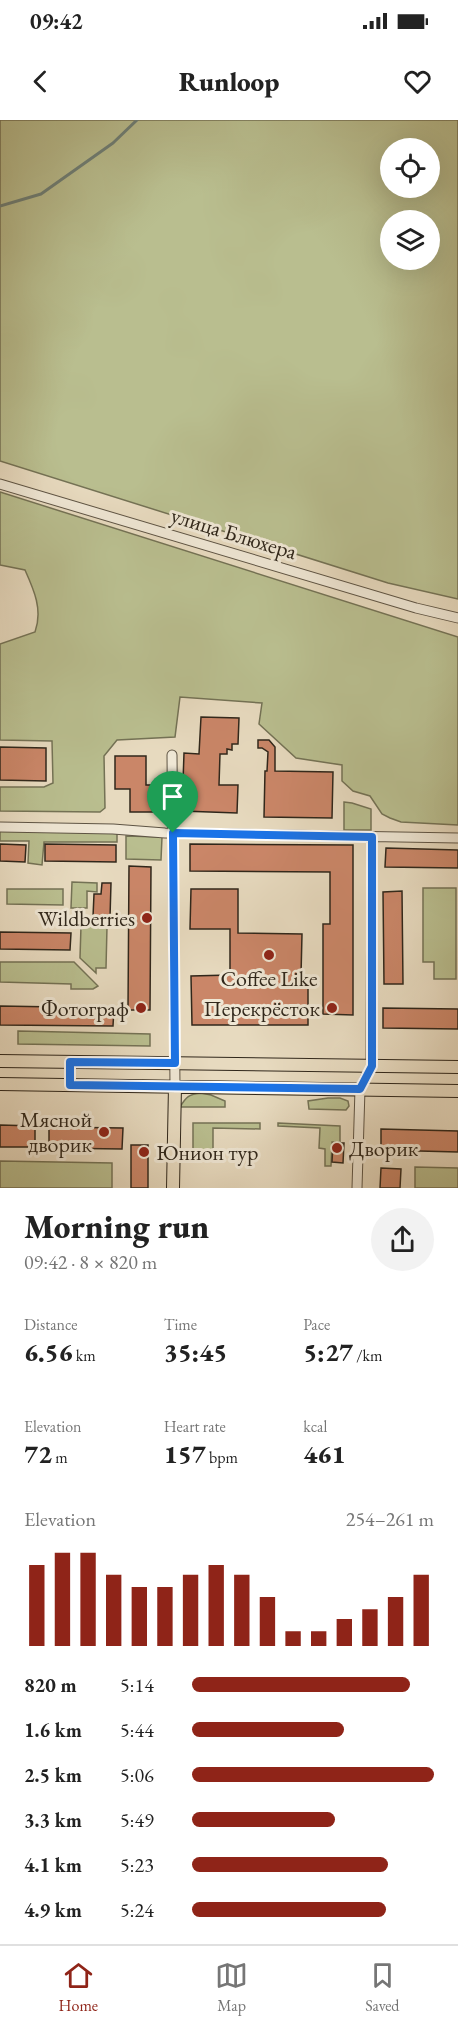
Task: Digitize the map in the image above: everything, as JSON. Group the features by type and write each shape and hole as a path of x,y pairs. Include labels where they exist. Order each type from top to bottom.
{"main road":[{"path":"0,1061 458,1067"},
{"path":"70,1062 70,1085"},
{"path":"0,1084 458,1091"},
{"path":"173,1188 175,1086"}],"street":[{"name":"улица Блюхера","path":"0,484 416,608 458,618"},
{"path":"172,755 175,1086"},
{"path":"0,827 113,829 173,833 458,838"},
{"path":"357,1188 360,1089 372,1066 372,837"}],"green space":[{"path":"0,120 458,120 458,599 388,583 0,461"},
{"path":"0,492 458,637 458,825 401,822 382,814 370,796 353,791 342,781 342,765 296,758 259,724 262,703 180,697 175,737 117,740 104,756 105,808 100,812 0,811 0,787 44,787 53,783 52,741 0,740 0,644 35,632 38,608 25,570 0,565"},
{"path":"344,802 371,809 371,830 344,830"},
{"path":"0,830 117,833 117,842 44,842 42,865 28,863 29,841 0,841"},
{"path":"126,836 162,837 161,860 126,859"},
{"path":"72,882 97,883 97,892 87,891 87,908 71,908"},
{"path":"423,888 456,888 456,979 434,979 434,962 423,962"},
{"path":"7,889 63,889 63,905 7,904"},
{"path":"81,926 107,927 106,968 96,968 96,973 80,958"},
{"path":"0,962 74,962 98,986 93,989 71,989 71,984 0,982"},
{"path":"18,1031 150,1034 150,1046 18,1044"},
{"path":"201,1093 225,1101 225,1107 180,1107 188,1097"},
{"path":"328,1098 348,1101 349,1106 346,1110 309,1109 308,1101"},
{"path":"193,1123 260,1123 260,1129 213,1128 213,1150 206,1150 206,1155 193,1155"},
{"path":"278,1123 340,1126 340,1142 332,1142 331,1166 325,1166 325,1149 319,1148 320,1128 278,1126"},
{"path":"0,1161 112,1163 112,1188 0,1188"},
{"path":"415,1167 458,1168 458,1188 415,1188"}],"building":[{"path":"201,717 239,718 238,744 232,744 232,750 227,749 227,754 220,754 219,785 238,785 237,813 182,811 184,753 199,754"},
{"path":"258,740 269,740 275,747 275,771 333,772 332,818 264,817 265,771 267,771 268,752 258,748"},
{"path":"0,747 46,748 46,781 0,780"},
{"path":"115,756 146,756 146,785 158,785 157,812 130,812 130,789 115,789"},
{"path":"0,844 26,845 25,862 0,861"},
{"path":"45,844 116,845 116,862 45,861"},
{"path":"190,844 353,845 353,1015 323,1014 323,924 330,924 330,872 190,871"},
{"path":"386,848 458,850 458,868 385,867"},
{"path":"129,866 151,867 150,1010 128,1010"},
{"path":"102,883 111,883 110,917 93,917 94,894 101,894"},
{"path":"191,889 238,889 238,933 302,934 301,976 308,975 308,1025 192,1025 191,976 230,975 230,929 190,929"},
{"path":"402,891 403,984 384,984 383,892"},
{"path":"0,932 71,933 70,950 0,949"},
{"path":"0,1006 114,1008 113,1026 0,1025"},
{"path":"383,1008 458,1009 458,1029 383,1028"},
{"path":"0,1125 35,1126 35,1147 0,1147"},
{"path":"49,1127 123,1128 122,1149 49,1148"},
{"path":"381,1129 458,1131 458,1152 381,1150"},
{"path":"333,1143 344,1143 343,1163 332,1162"},
{"path":"131,1145 148,1145 148,1188 131,1188"},
{"path":"381,1168 401,1169 400,1188 380,1188"}],"waterway":[{"path":"0,206 41,194 113,143 137,120"}],"place":[{"name":"Wildberries","path":"147,918"},
{"name":"Coffee Like","path":"269,955"},
{"name":"Фотограф","path":"141,1008"},
{"name":"Перекрёсток","path":"332,1008"},
{"name":"Мясной дворик","path":"104,1132"},
{"name":"Дворик","path":"337,1148"},
{"name":"Юнион тур","path":"144,1152"}],"route":[{"path":"173,833 372,837 372,1066 360,1089 70,1085 70,1062 175,1063 173,833"}]}
